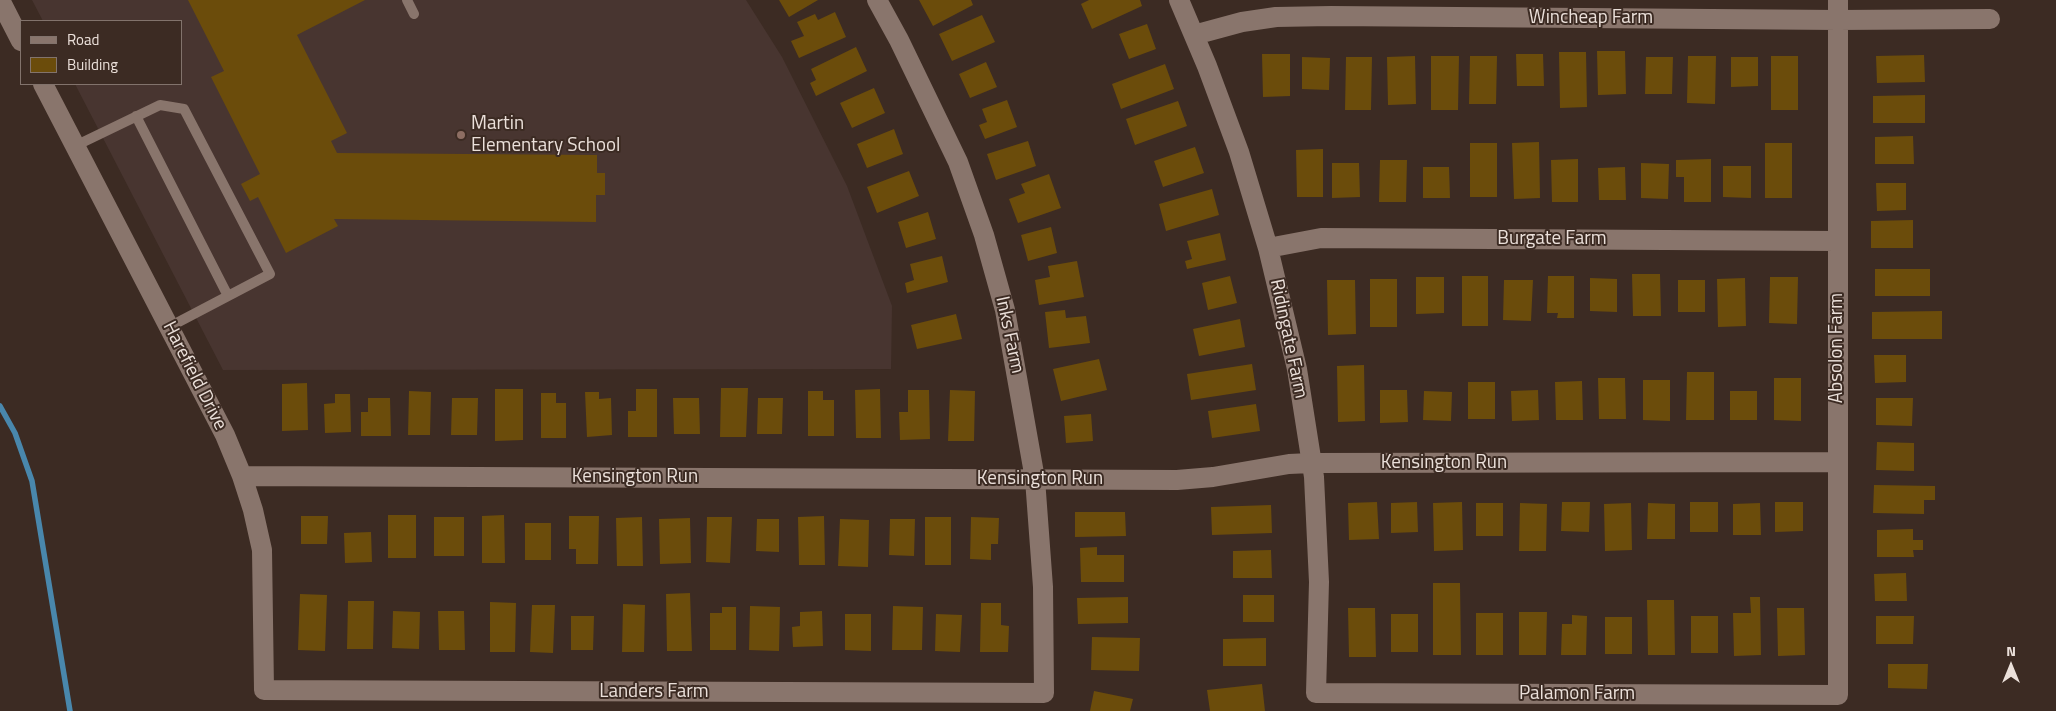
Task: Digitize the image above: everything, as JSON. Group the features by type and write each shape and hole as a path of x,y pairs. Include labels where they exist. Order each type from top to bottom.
{"street":[{"path":"0,0 20,39"},
{"name":"Inks Farm","path":"877,0 899,40 958,162 984,235 1005,310 1035,479 1043,586 1044,694"},
{"name":"Ridingate Farm","path":"1179,0 1239,152 1268,248 1297,370 1312,463 1319,582 1316,693"},
{"name":"Absolon Farm","path":"1838,0 1838,695"},
{"name":"Wincheap Farm","path":"1194,35 1242,22 1276,17 1990,19"},
{"name":"Harefield Drive","path":"44,85 225,435 242,476 253,510 262,550 264,690"},
{"name":"Burgate Farm","path":"1268,248 1321,238 1837,241"},
{"name":"Kensington Run","path":"242,476 1178,480 1214,477 1288,464 1312,463 1837,462"},
{"name":"Landers Farm","path":"264,690 1044,694"},
{"name":"Palamon Farm","path":"1316,693 1838,695"}],"lane":[{"path":"408,0 414,14"},
{"path":"75,146 160,105 184,109 270,274 169,327"},
{"path":"136,116 228,296"}],"shaded area":[{"name":"Martin Elementary School","path":"32,0 746,0 782,57 847,186 892,306 891,369 223,370 76,85 182,85 182,20 42,20"}],"building":[{"path":"188,0 365,0 297,35 347,133 331,141 337,153 597,155 597,173 605,173 605,195 596,195 596,222 334,219 338,226 286,253 258,197 250,201 241,184 260,174 211,77 224,71"},
{"path":"779,0 818,0 789,17"},
{"path":"919,0 971,0 973,5 933,26"},
{"path":"1089,0 1140,0 1142,6 1092,29 1081,4"},
{"path":"835,12 846,37 799,58 791,41 804,36 797,22 815,14 818,20"},
{"path":"982,15 995,42 952,61 939,34"},
{"path":"1147,24 1156,49 1129,59 1119,34"},
{"path":"856,47 867,71 816,96 810,83 816,80 811,69"},
{"path":"1597,51 1625,51 1626,94 1598,95"},
{"path":"1559,52 1586,52 1587,107 1560,108"},
{"path":"1262,54 1290,54 1290,96 1263,97"},
{"path":"1516,54 1543,54 1544,86 1517,86"},
{"path":"1924,55 1925,82 1877,83 1876,56"},
{"path":"1415,56 1416,104 1388,105 1387,57"},
{"path":"1431,56 1459,56 1458,110 1431,110"},
{"path":"1470,56 1497,56 1496,104 1469,104"},
{"path":"1688,56 1716,56 1715,104 1687,103"},
{"path":"1771,56 1798,56 1798,110 1771,110"},
{"path":"1302,57 1330,58 1329,90 1302,89"},
{"path":"1346,57 1372,57 1371,110 1345,110"},
{"path":"1646,57 1673,57 1672,94 1645,94"},
{"path":"1731,57 1758,57 1758,86 1731,87"},
{"path":"986,62 997,87 970,98 959,74"},
{"path":"1165,64 1174,89 1121,109 1112,84"},
{"path":"874,88 885,113 852,128 840,103"},
{"path":"1925,95 1925,123 1873,123 1873,96"},
{"path":"1007,100 1017,127 985,139 979,125 987,122 982,109"},
{"path":"1178,101 1187,126 1135,145 1126,119"},
{"path":"894,129 903,154 867,168 857,144"},
{"path":"1913,136 1914,164 1875,164 1875,137"},
{"path":"1028,141 1036,166 996,180 987,154"},
{"path":"1539,142 1540,198 1514,199 1512,143"},
{"path":"1470,143 1497,143 1497,197 1470,197"},
{"path":"1765,143 1792,143 1792,198 1765,198"},
{"path":"1195,147 1204,173 1163,187 1154,161"},
{"path":"1323,149 1323,197 1297,197 1296,150"},
{"path":"1578,159 1578,202 1552,202 1551,160"},
{"path":"1711,159 1711,202 1684,202 1684,177 1676,177 1676,160"},
{"path":"1380,160 1407,160 1406,202 1379,202"},
{"path":"1332,163 1359,163 1360,197 1332,198"},
{"path":"1641,163 1669,164 1668,199 1641,198"},
{"path":"1723,166 1751,166 1751,198 1723,197"},
{"path":"1423,167 1449,167 1450,198 1423,198"},
{"path":"1625,167 1626,200 1599,200 1598,168"},
{"path":"909,171 919,196 877,213 867,187"},
{"path":"1049,174 1061,208 1018,223 1009,199 1025,193 1021,184"},
{"path":"1876,183 1906,183 1906,210 1877,211"},
{"path":"1212,189 1219,215 1166,231 1159,204"},
{"path":"928,212 936,239 906,248 898,222"},
{"path":"1913,220 1913,248 1871,248 1871,221"},
{"path":"1051,227 1057,253 1028,261 1021,235"},
{"path":"1220,233 1226,260 1187,269 1185,261 1192,259 1187,241"},
{"path":"942,256 948,282 907,293 905,283 914,280 910,264"},
{"path":"1077,261 1084,297 1039,305 1035,280 1050,277 1048,266"},
{"path":"1875,269 1930,269 1930,296 1875,296"},
{"path":"1632,274 1660,274 1661,316 1633,316"},
{"path":"1230,276 1237,303 1208,310 1202,283"},
{"path":"1462,276 1488,276 1488,326 1462,326"},
{"path":"1548,276 1574,276 1574,318 1557,318 1558,313 1547,313"},
{"path":"1416,277 1444,277 1444,313 1416,314"},
{"path":"1770,277 1798,277 1797,324 1769,323"},
{"path":"1590,278 1617,279 1617,312 1590,311"},
{"path":"1745,278 1746,326 1718,327 1717,279"},
{"path":"1370,279 1397,279 1397,327 1370,327"},
{"path":"1327,280 1355,280 1356,334 1328,335"},
{"path":"1504,280 1533,280 1531,321 1503,320"},
{"path":"1678,280 1705,280 1705,312 1678,312"},
{"path":"1065,310 1066,318 1086,316 1090,343 1049,348 1045,312"},
{"path":"1942,311 1942,339 1872,339 1872,312"},
{"path":"956,314 962,339 917,349 911,325"},
{"path":"1240,319 1245,347 1199,356 1193,329"},
{"path":"1874,355 1906,355 1906,382 1875,383"},
{"path":"1099,359 1107,390 1061,401 1053,369"},
{"path":"1252,364 1256,390 1191,400 1187,374"},
{"path":"1364,365 1365,421 1338,422 1337,366"},
{"path":"1687,372 1714,372 1714,420 1686,420"},
{"path":"1598,378 1625,378 1626,419 1599,419"},
{"path":"1774,378 1801,378 1801,421 1774,420"},
{"path":"1643,380 1670,380 1670,421 1643,420"},
{"path":"1582,381 1583,420 1556,420 1555,382"},
{"path":"1468,382 1495,382 1495,419 1468,419"},
{"path":"307,383 308,430 282,431 282,384"},
{"path":"721,388 748,388 746,437 720,437"},
{"path":"495,389 523,389 523,440 495,441"},
{"path":"636,389 657,389 657,437 628,437 628,411 636,411"},
{"path":"880,389 881,438 856,438 855,390"},
{"path":"908,390 929,390 930,439 900,440 899,412 908,412"},
{"path":"950,390 975,391 974,441 948,441"},
{"path":"1380,390 1407,390 1408,422 1380,423"},
{"path":"1538,390 1539,420 1512,421 1511,391"},
{"path":"409,391 431,392 430,435 408,435"},
{"path":"808,391 823,391 823,400 834,400 834,436 808,436"},
{"path":"1424,391 1452,392 1451,421 1423,420"},
{"path":"1730,391 1757,391 1757,420 1730,420"},
{"path":"585,392 599,392 599,399 611,398 612,435 587,437"},
{"path":"541,393 556,393 556,403 566,403 566,438 541,438"},
{"path":"335,394 350,394 351,432 325,433 324,404 335,403"},
{"path":"368,398 390,398 391,436 361,436 361,412 368,412"},
{"path":"452,398 478,398 477,435 451,435"},
{"path":"673,398 699,398 700,434 674,434"},
{"path":"758,398 783,398 782,434 757,434"},
{"path":"1876,398 1913,398 1912,426 1876,425"},
{"path":"1256,404 1260,431 1212,438 1208,411"},
{"path":"1091,414 1093,441 1066,443 1064,416"},
{"path":"1877,442 1914,443 1914,471 1876,470"},
{"path":"1874,485 1935,486 1935,500 1924,500 1924,514 1873,513"},
{"path":"1377,502 1379,539 1349,540 1348,503"},
{"path":"1417,502 1418,532 1391,533 1391,503"},
{"path":"1462,502 1463,550 1434,551 1433,503"},
{"path":"1562,502 1590,502 1589,532 1561,531"},
{"path":"1690,502 1718,502 1718,532 1690,532"},
{"path":"1775,502 1803,502 1803,531 1775,532"},
{"path":"1476,503 1503,503 1503,536 1476,536"},
{"path":"1520,503 1547,504 1546,551 1519,551"},
{"path":"1631,503 1632,550 1605,551 1604,504"},
{"path":"1648,503 1675,504 1675,539 1647,539"},
{"path":"1760,503 1761,535 1733,535 1733,504"},
{"path":"1271,505 1272,533 1212,535 1211,507"},
{"path":"1075,512 1125,512 1126,536 1075,537"},
{"path":"388,515 416,515 416,558 388,558"},
{"path":"504,515 505,563 482,563 482,516"},
{"path":"301,516 328,516 327,544 301,544"},
{"path":"569,516 599,516 598,564 576,564 576,549 569,549"},
{"path":"824,516 825,565 799,565 798,517"},
{"path":"434,517 464,517 464,556 434,556"},
{"path":"642,517 643,566 617,566 616,518"},
{"path":"707,517 732,517 730,563 706,562"},
{"path":"925,517 951,517 951,565 925,565"},
{"path":"971,517 999,518 998,544 991,544 991,560 970,559"},
{"path":"690,518 691,563 660,564 659,519"},
{"path":"757,519 779,519 779,552 756,551"},
{"path":"840,519 869,520 868,567 838,566"},
{"path":"890,519 915,519 914,556 889,555"},
{"path":"525,523 551,523 551,560 525,560"},
{"path":"1913,529 1913,540 1923,540 1923,550 1913,550 1914,557 1877,557 1877,530"},
{"path":"371,532 372,562 345,563 344,533"},
{"path":"1097,547 1097,555 1124,555 1124,582 1081,582 1080,548"},
{"path":"1271,550 1272,578 1233,578 1233,551"},
{"path":"1906,573 1907,601 1875,601 1874,574"},
{"path":"1433,583 1460,583 1461,655 1433,655"},
{"path":"690,593 692,651 667,651 666,594"},
{"path":"300,594 327,595 325,651 298,650"},
{"path":"1243,595 1274,595 1274,622 1243,622"},
{"path":"1128,597 1128,623 1078,624 1077,598"},
{"path":"1750,597 1760,597 1761,655 1734,656 1733,613 1751,613"},
{"path":"1647,600 1674,600 1675,655 1648,655"},
{"path":"348,601 374,601 373,649 347,649"},
{"path":"490,602 516,603 515,652 490,652"},
{"path":"981,603 1001,603 1001,625 1009,626 1008,652 980,652"},
{"path":"623,604 645,605 644,652 622,652"},
{"path":"532,605 555,605 553,653 530,652"},
{"path":"750,606 780,607 779,651 749,650"},
{"path":"893,606 923,607 922,650 892,650"},
{"path":"722,607 736,607 736,650 710,650 710,613 722,613"},
{"path":"1348,608 1375,608 1376,657 1349,657"},
{"path":"1777,608 1804,608 1805,655 1778,656"},
{"path":"393,611 420,612 419,649 392,648"},
{"path":"438,611 464,611 465,650 439,650"},
{"path":"822,611 823,646 793,647 792,627 800,626 800,612"},
{"path":"1519,612 1547,612 1546,655 1519,655"},
{"path":"1476,613 1503,613 1503,655 1476,655"},
{"path":"845,614 871,614 871,651 845,650"},
{"path":"936,614 962,615 960,652 935,651"},
{"path":"1391,614 1418,614 1418,652 1391,652"},
{"path":"1572,615 1587,616 1586,655 1561,655 1562,624 1572,624"},
{"path":"571,616 594,616 593,650 571,650"},
{"path":"1691,616 1718,616 1718,653 1691,653"},
{"path":"1876,616 1914,616 1913,644 1876,644"},
{"path":"1605,617 1632,617 1632,654 1605,654"},
{"path":"1092,637 1140,638 1139,671 1091,670"},
{"path":"1266,638 1266,666 1223,666 1223,639"},
{"path":"1888,664 1928,664 1927,689 1888,688"},
{"path":"1262,684 1265,711 1210,711 1207,690"},
{"path":"1094,691 1133,699 1130,711 1090,711"}],"waterway":[{"path":"0,406 15,433 32,481 70,711"}],"place":[{"name":"Martin Elementary School","path":"461,135"}]}
